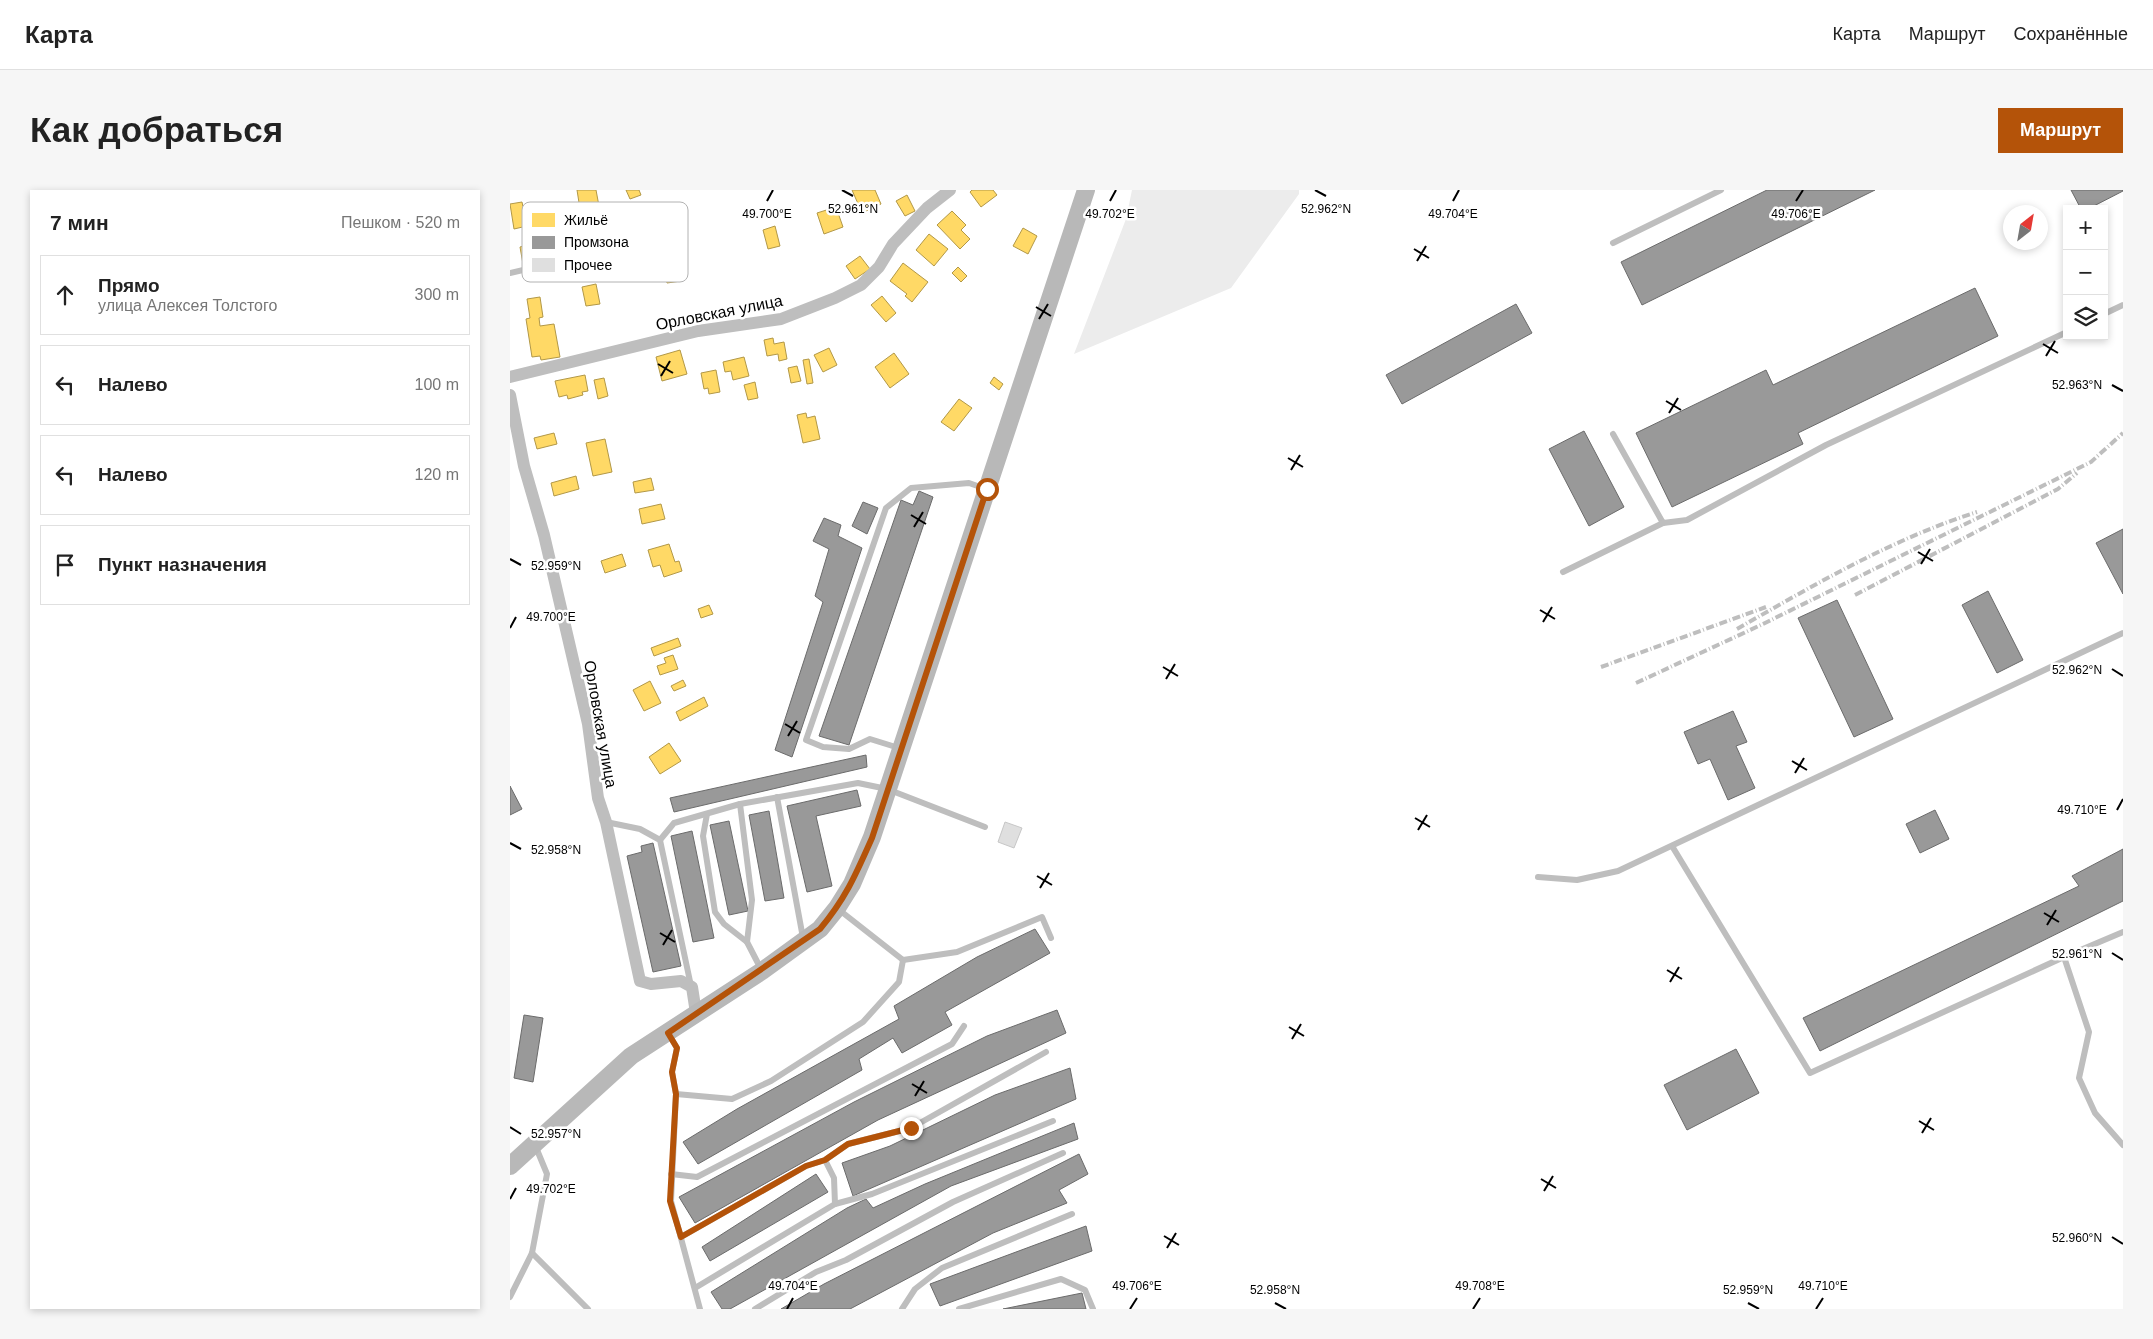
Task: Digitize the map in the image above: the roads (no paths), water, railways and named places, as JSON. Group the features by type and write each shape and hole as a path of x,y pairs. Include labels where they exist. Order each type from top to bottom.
{"street":[{"name":"Орловская улица","path":"510,377 698,331 781,318 835,298 861,285 879,267 892,244 927,208 950,190"},
{"path":"510,1166 611,1072 631,1056 762,971 820,929 837,908 852,884 872,838 1086,190"},
{"name":"Орловская улица","path":"510,395 524,466 544,535 588,724 598,798 606,822 640,981 651,984 681,981 692,987"},
{"path":"692,987 696,1013"}],"lane":[{"path":"1613,242 1721,190"},
{"path":"2108,312 2123,305"},
{"path":"1563,572 1663,523 1687,520 1826,445 2063,334"},
{"path":"1613,434 1663,523"},
{"path":"900,749 870,739 849,749 823,747 806,740 886,508 911,488 969,483 987,489"},
{"path":"1538,877 1577,880 1618,871 2123,633"},
{"path":"660,840 674,823 740,804 858,783 887,789 985,827"},
{"path":"777,797 804,941"},
{"path":"740,804 752,900 747,942"},
{"path":"707,814 703,836 715,912 724,924 747,942 762,971"},
{"path":"606,822 640,829 660,840 692,987"},
{"path":"1672,846 1810,1073 2064,956 2123,932"},
{"path":"837,908 903,960 957,952 1042,917 1051,938"},
{"path":"2064,956 2089,1032 2079,1078 2095,1113 2123,1145"},
{"path":"676,1094 732,1100 771,1081 863,1022 899,982 903,960"},
{"path":"671,1174 697,1177 952,1044 964,1026"},
{"path":"668,1033 677,1048 672,1072 676,1094 670,1201 700,1309"},
{"path":"681,1237 806,1166 825,1160 848,1144 911,1128 1046,1052"},
{"path":"695,1288 835,1204 872,1194 1053,1121"},
{"path":"510,1297 532,1253 548,1174 533,1143"},
{"path":"754,1309 816,1272 846,1260 953,1202 1063,1153"},
{"path":"825,1160 834,1178 835,1204"},
{"path":"902,1309 915,1289 942,1268 1072,1214"},
{"path":"532,1253 588,1309"},
{"path":"958,1309 1062,1279 1085,1290 1093,1309"}],"railway":[{"path":"1636,683 1763,624 2091,462 2123,433"},
{"path":"1855,595 2058,489 2077,473"},
{"path":"1737,629 1884,549 1914,535 1977,512"},
{"path":"1601,667 1766,607"}]}
